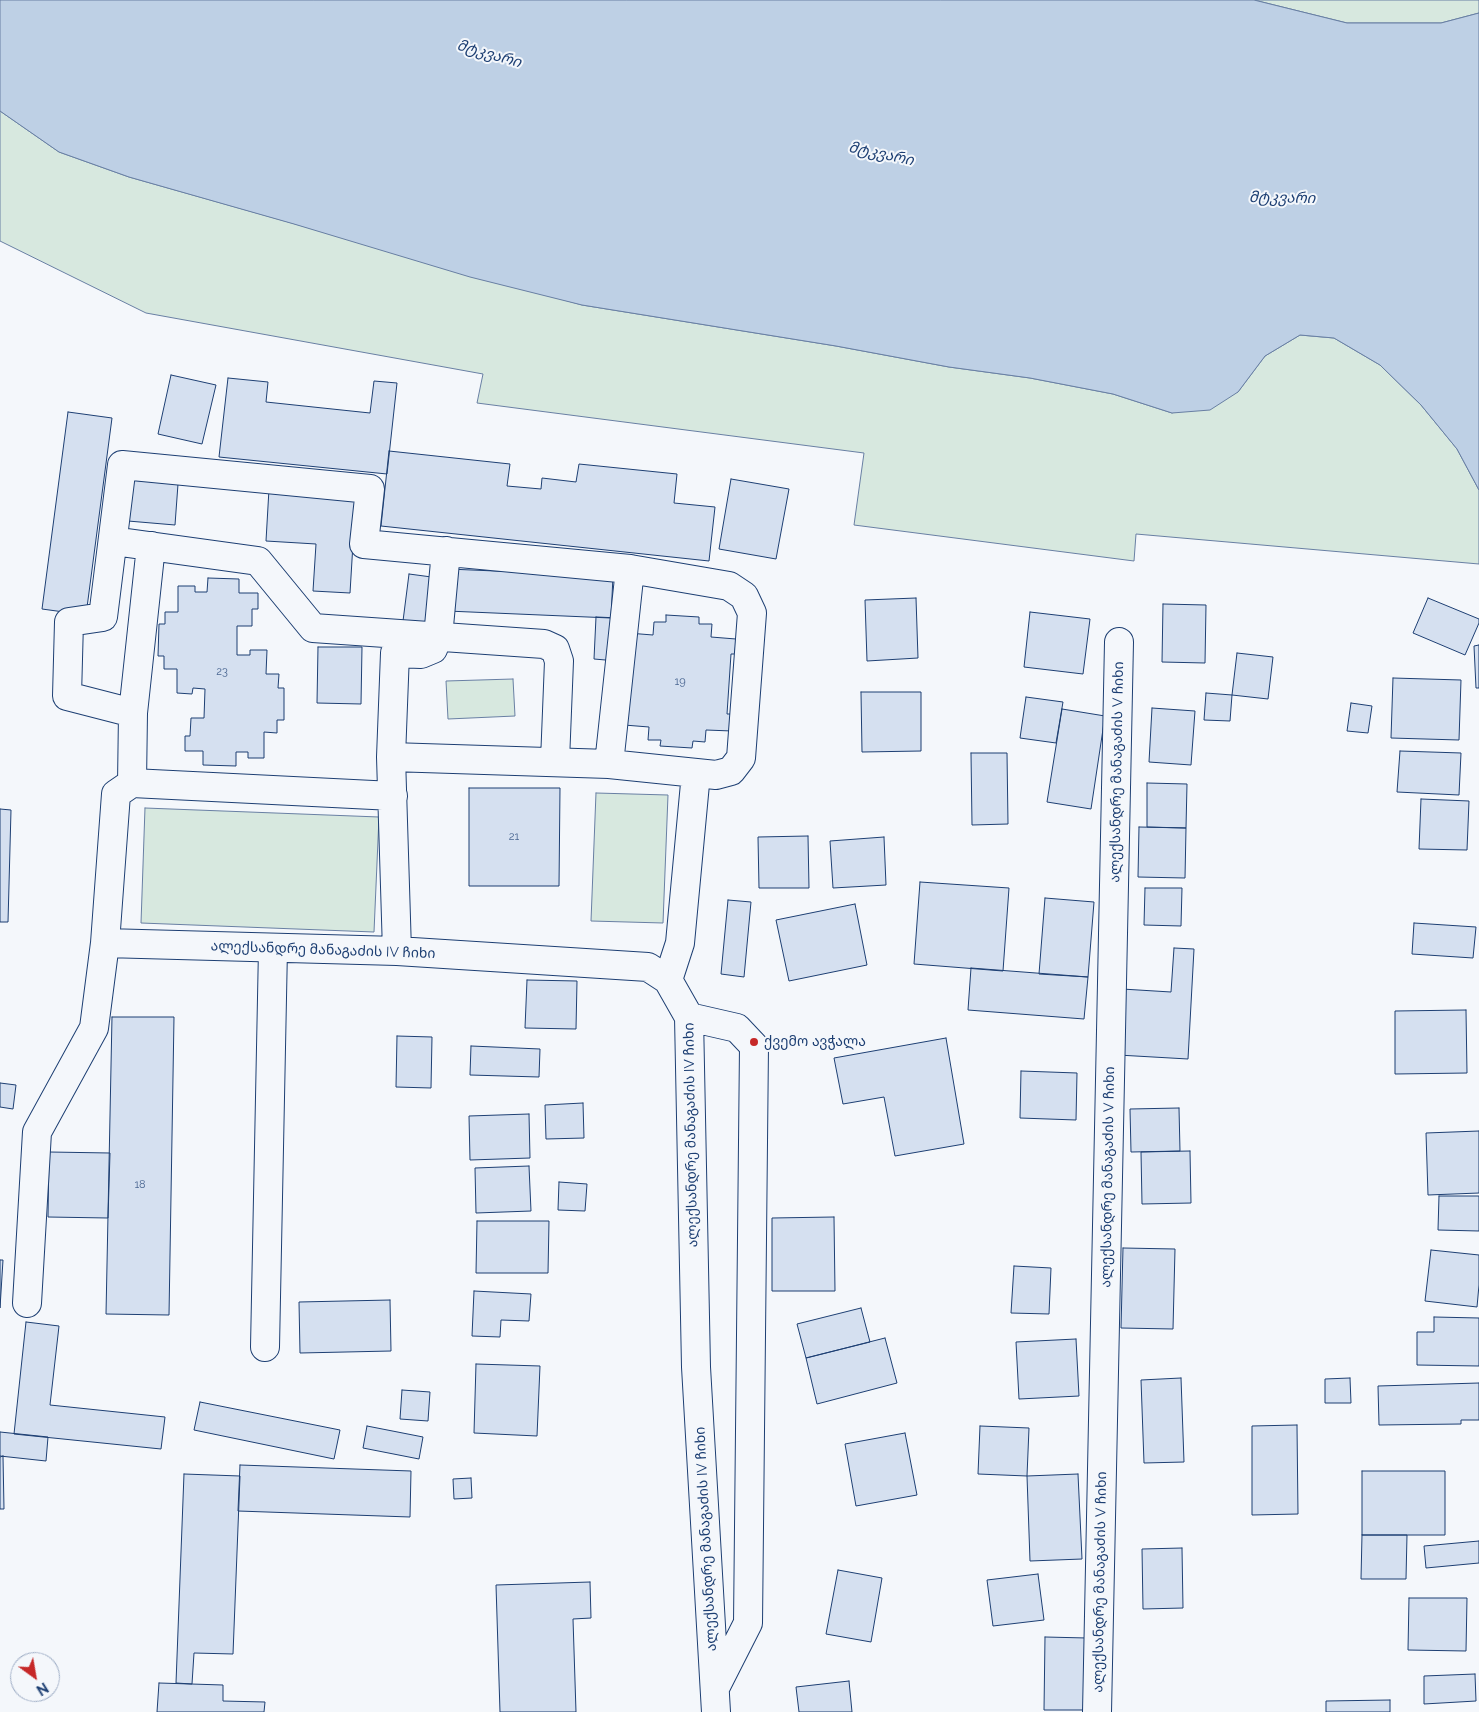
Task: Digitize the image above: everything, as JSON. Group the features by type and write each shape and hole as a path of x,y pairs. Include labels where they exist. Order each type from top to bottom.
{"street":[{"path":"133,713 67,696 69,622 104,617 122,465 370,489 364,544 630,569 729,586 744,596 752,613 741,758 731,771 716,775 609,764 555,761 391,757"},
{"path":"113,541 258,561 313,628 544,644 555,650 559,661 555,761"},
{"path":"132,782 133,713 151,546"},
{"path":"397,951 391,757 395,653 421,654 433,648 438,637 446,551"},
{"path":"609,764 630,569"},
{"name":"ალექსანდრე მანაგაძის V ჩიხი","path":"1097,1712 1119,642"},
{"path":"668,980 680,943 696,774"},
{"path":"27,1303 37,1132 94,1028 105,943 116,794 132,782 392,796"},
{"name":"ალექსანდრე მანაგაძის IV ჩიხი","path":"105,943 397,951 648,967 668,980 689,1017 696,1366 716,1700"},
{"path":"265,1347 273,948"},
{"path":"689,1017 737,1028 754,1046 748,1623 716,1700"}],"shaded area":[{"path":"1254,0 1479,0 1479,13 1441,23 1347,23"},
{"path":"0,111 59,152 129,177 582,305 836,346 949,367 1030,378 1113,394 1172,413 1238,392 1265,356 1300,335 1334,338 1380,365 1421,405 1457,449 1479,490 1479,564 1136,534 1134,561 854,525 864,453 477,403 483,374 146,313 0,241"},
{"path":"513,679 515,716 448,719 446,681"},
{"path":"596,793 668,795 663,923 591,921"},
{"path":"145,808 379,817 374,932 141,923"}],"water":[{"name":"მტკვარი","path":"0,0 1254,0 1347,23 1441,23 1479,13 1479,490 1457,449 1421,405 1380,365 1334,338 1300,335 1265,356 1238,392 1210,410 1172,413 1113,394 1030,378 949,367 836,346 582,305 470,277 129,177 59,152 0,111"}],"building":[{"path":"171,375 216,385 202,444 158,434"},
{"path":"228,378 268,382 266,402 370,413 374,381 397,383 387,474 219,457"},
{"path":"68,412 112,418 86,615 42,609"},
{"path":"389,451 510,464 507,486 541,489 542,478 576,482 579,464 677,474 674,503 715,507 709,561 381,526"},
{"path":"731,479 789,489 776,559 719,549"},
{"path":"131,480 178,484 175,525 128,521"},
{"path":"269,489 356,494 350,593 313,591 316,544 266,541"},
{"path":"448,569 613,576 611,618 447,611"},
{"path":"409,574 439,578 433,625 403,621"},
{"path":"208,578 239,579 239,593 258,593 258,609 252,609 252,626 237,626 237,655 250,655 250,650 267,650 266,674 279,674 278,688 284,688 284,720 277,720 277,733 264,732 264,758 248,758 248,752 236,752 236,766 203,765 203,751 185,751 185,736 190,736 191,718 204,718 205,689 193,688 192,694 177,693 177,669 164,669 164,656 158,656 159,624 165,624 165,612 178,612 178,586 195,586 195,592 207,592"},
{"path":"916,598 918,658 867,661 865,600"},
{"path":"1428,598 1479,619 1465,655 1413,633"},
{"path":"1163,604 1206,605 1205,663 1162,662"},
{"path":"1030,612 1090,619 1083,674 1024,667"},
{"path":"666,615 699,617 699,624 712,624 711,637 736,639 735,654 731,654 727,714 733,714 732,731 706,730 705,742 693,741 692,748 660,746 661,740 648,740 649,727 624,725 628,633 653,635 654,622 666,622"},
{"path":"596,617 619,618 617,661 594,659"},
{"path":"1479,645 1479,688 1476,688 1474,646"},
{"path":"318,647 362,647 361,704 317,703"},
{"path":"1237,653 1273,657 1268,699 1232,695"},
{"path":"1393,678 1461,680 1459,740 1391,738"},
{"path":"861,692 921,692 921,751 862,752"},
{"path":"1206,693 1232,695 1230,721 1204,720"},
{"path":"1026,697 1063,702 1056,743 1020,738"},
{"path":"1351,703 1372,706 1368,733 1347,731"},
{"path":"1152,708 1195,711 1191,765 1149,762"},
{"path":"1062,709 1105,716 1091,809 1047,802"},
{"path":"1400,751 1461,753 1459,795 1397,792"},
{"path":"971,753 1007,753 1008,824 972,825"},
{"path":"1147,783 1187,784 1186,828 1147,827"},
{"path":"469,788 560,788 559,886 469,886"},
{"path":"1421,799 1469,801 1467,850 1419,849"},
{"path":"0,809 11,810 8,922 0,922"},
{"path":"1139,827 1186,828 1185,878 1138,877"},
{"path":"808,836 809,888 759,888 758,837"},
{"path":"884,837 886,885 833,888 830,841"},
{"path":"920,882 1009,888 1003,971 914,964"},
{"path":"1145,888 1182,888 1181,926 1144,925"},
{"path":"1045,898 1094,902 1088,977 1039,974"},
{"path":"728,900 751,902 744,977 721,974"},
{"path":"855,904 867,965 789,981 776,920"},
{"path":"1414,923 1476,927 1473,958 1412,954"},
{"path":"1174,948 1194,949 1188,1059 1118,1055 1122,989 1171,992"},
{"path":"971,968 1088,977 1084,1019 968,1010"},
{"path":"527,980 577,981 576,1029 525,1028"},
{"path":"1466,1010 1467,1073 1395,1074 1395,1011"},
{"path":"112,1017 174,1017 169,1315 106,1314"},
{"path":"397,1036 432,1037 431,1088 396,1087"},
{"path":"946,1038 964,1144 895,1156 884,1097 843,1104 834,1058"},
{"path":"471,1046 540,1049 539,1077 470,1075"},
{"path":"1021,1071 1077,1073 1076,1120 1020,1118"},
{"path":"0,1083 16,1085 13,1109 0,1107"},
{"path":"583,1103 584,1138 546,1139 545,1105"},
{"path":"1179,1108 1180,1151 1131,1152 1130,1109"},
{"path":"529,1114 530,1158 470,1160 469,1116"},
{"path":"1479,1131 1479,1193 1428,1195 1426,1133"},
{"path":"1190,1151 1191,1203 1142,1204 1141,1152"},
{"path":"49,1152 110,1153 108,1218 48,1217"},
{"path":"529,1166 531,1211 476,1213 475,1168"},
{"path":"559,1182 587,1184 585,1211 558,1210"},
{"path":"1439,1196 1479,1196 1479,1231 1438,1230"},
{"path":"834,1217 835,1291 772,1291 772,1218"},
{"path":"477,1221 549,1221 548,1273 476,1273"},
{"path":"1123,1248 1175,1249 1173,1329 1121,1328"},
{"path":"1431,1250 1479,1255 1477,1307 1425,1301"},
{"path":"0,1260 3,1260 0,1308"},
{"path":"1014,1266 1051,1268 1049,1314 1011,1313"},
{"path":"474,1291 531,1294 529,1321 501,1320 500,1337 472,1336"},
{"path":"390,1300 391,1351 300,1353 299,1302"},
{"path":"861,1308 870,1342 806,1358 797,1324"},
{"path":"1434,1317 1479,1318 1479,1366 1417,1365 1417,1332 1434,1332"},
{"path":"26,1322 59,1326 50,1405 165,1417 161,1449 14,1434"},
{"path":"885,1338 897,1383 817,1404 806,1358"},
{"path":"1076,1339 1079,1396 1019,1399 1016,1342"},
{"path":"476,1364 540,1366 537,1436 474,1433"},
{"path":"1181,1378 1184,1462 1144,1463 1141,1380"},
{"path":"1350,1378 1351,1403 1325,1403 1325,1379"},
{"path":"1479,1383 1479,1420 1461,1420 1461,1424 1379,1425 1378,1386"},
{"path":"402,1390 430,1392 428,1421 400,1419"},
{"path":"200,1402 340,1430 334,1459 194,1430"},
{"path":"1297,1425 1298,1514 1252,1515 1252,1426"},
{"path":"367,1426 423,1437 419,1459 363,1448"},
{"path":"980,1426 1029,1428 1027,1476 978,1474"},
{"path":"0,1432 48,1437 46,1461 0,1456"},
{"path":"905,1433 917,1495 856,1506 845,1444"},
{"path":"3,1456 4,1509 0,1509 0,1457"},
{"path":"240,1465 411,1471 410,1517 238,1511"},
{"path":"1362,1471 1445,1471 1445,1535 1362,1535"},
{"path":"184,1474 240,1476 233,1654 194,1653 192,1684 176,1683"},
{"path":"1078,1474 1082,1559 1030,1561 1027,1476"},
{"path":"471,1478 472,1498 454,1499 453,1479"},
{"path":"1362,1535 1407,1535 1406,1579 1361,1579"},
{"path":"1479,1541 1479,1563 1426,1568 1424,1546"},
{"path":"1182,1548 1183,1608 1143,1609 1142,1549"},
{"path":"838,1570 882,1578 871,1642 826,1634"},
{"path":"1038,1574 1044,1620 993,1626 987,1580"},
{"path":"590,1582 591,1618 573,1619 576,1712 500,1712 496,1585"},
{"path":"1409,1598 1467,1598 1466,1651 1408,1650"},
{"path":"1045,1637 1087,1638 1087,1710 1044,1710"},
{"path":"1475,1674 1476,1701 1424,1704 1424,1676"},
{"path":"849,1681 852,1712 799,1712 796,1687"},
{"path":"159,1683 223,1685 223,1701 265,1702 264,1712 157,1712"},
{"path":"1390,1700 1390,1712 1326,1712 1326,1701"}],"place":[{"name":"ქვემო ავჭალა","path":"754,1042"}]}
